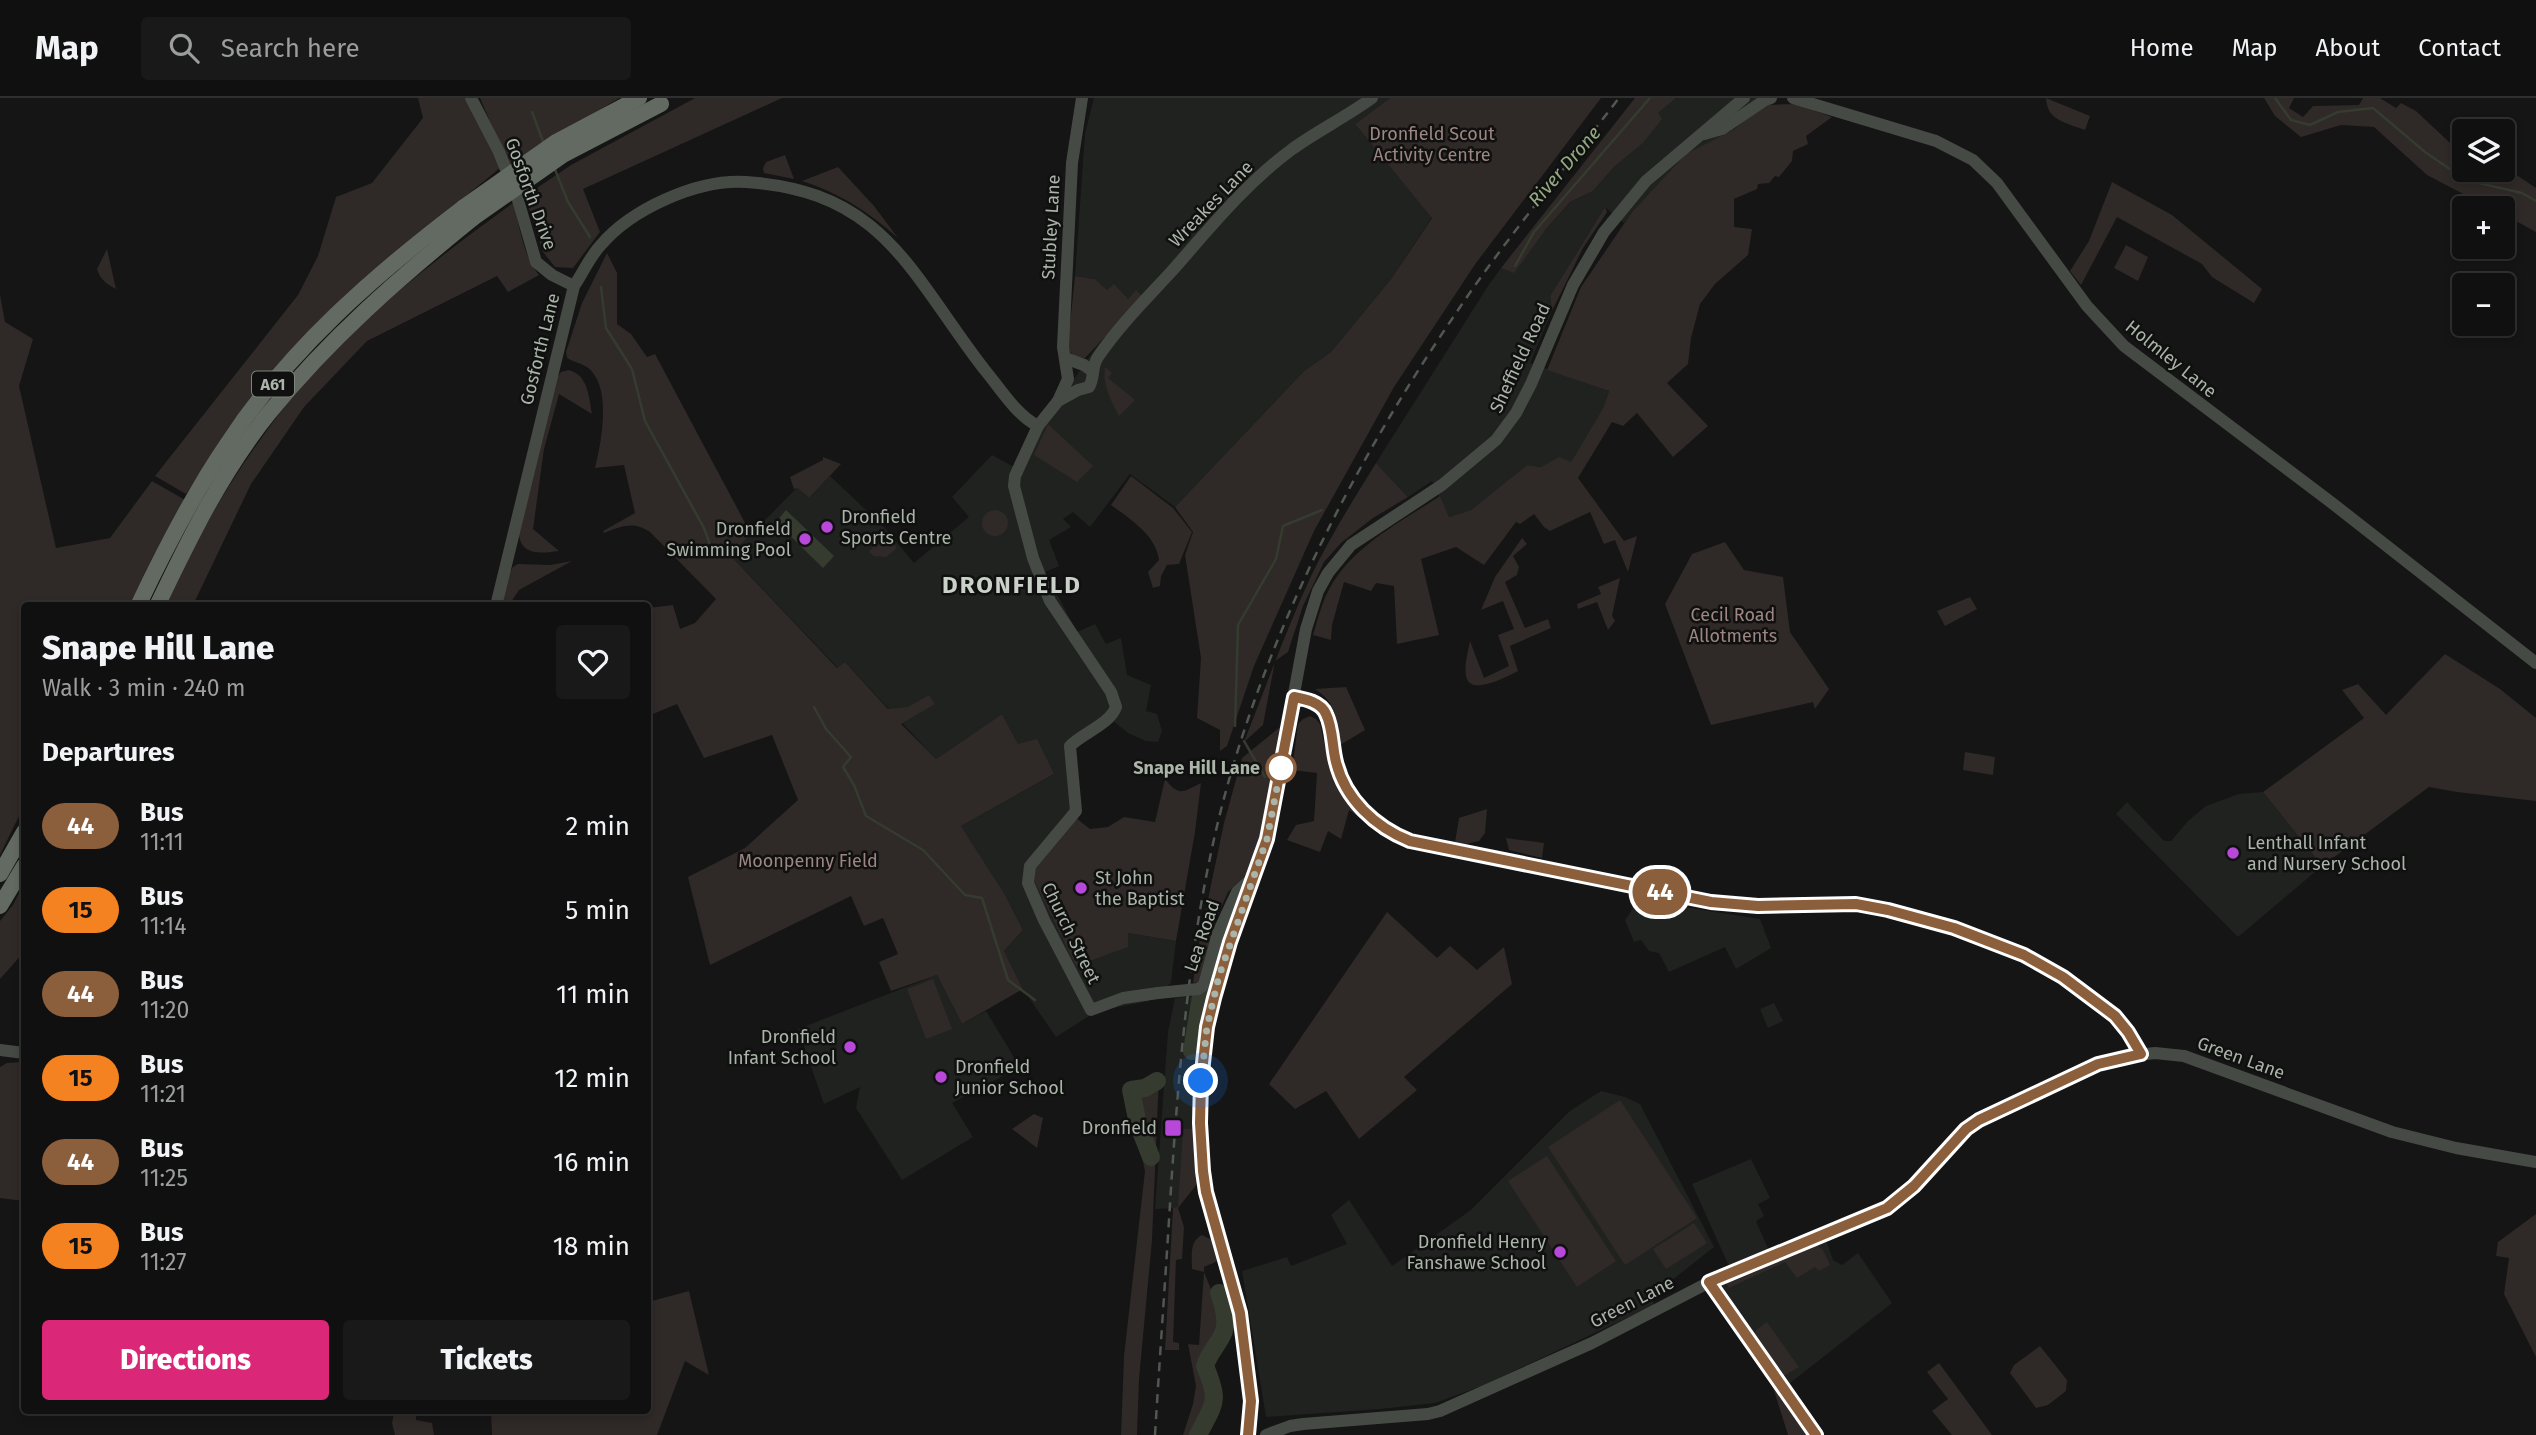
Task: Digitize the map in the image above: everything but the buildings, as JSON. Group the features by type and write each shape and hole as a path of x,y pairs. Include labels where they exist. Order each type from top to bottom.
{"highway":[{"name":"A61","path":"159,602 209,503 268,414 300,377 372,303 469,213 556,142 639,98"},
{"name":"A61","path":"140,602 195,495 229,441 303,349 360,292 411,248 563,155 667,101"},
{"path":"0,874 21,837"},
{"path":"0,906 21,871"}],"main road":[{"name":"Gosforth Drive","path":"471,98 489,128 504,164 518,200 536,262 551,275 574,286"},
{"name":"Stubley Lane","path":"1068,377 1063,335 1072,163 1082,98"},
{"name":"Wreakes Lane","path":"1114,699 1050,601 1019,513 1014,486 1015,475 1038,426 1058,401 1072,368 1088,365 1240,194 1292,150 1372,98"},
{"name":"Sheffield Road","path":"1249,1432 1249,1373 1240,1313 1206,1192 1200,1123 1203,1054 1209,1017 1226,953 1267,839 1309,620 1318,591 1339,558 1363,536 1442,485 1496,440 1516,413 1531,384 1573,285 1598,242 1623,207 1646,181 1744,98"},
{"path":"1696,136 1722,129 1771,98"},
{"name":"Holmley Lane","path":"1793,98 1936,141 1973,160 1997,183 2087,306 2124,346 2332,503 2536,663"},
{"name":"Gosforth Lane","path":"497,602 574,286 599,247 619,228 656,204 682,193 711,184 739,181 786,187 811,194 833,201 858,215 880,232 917,275 993,379 1023,416 1038,426"},
{"path":"1065,358 1088,365"},
{"name":"Wreakes Lane","path":"1058,401 1078,390 1086,389 1091,384 1088,365"},
{"path":"1068,377 1071,386 1078,390"},
{"path":"1294,697 1314,702 1325,711 1335,760 1346,787 1368,816 1391,833 1431,846 1711,902 1758,906 1856,904 1954,928 2024,955 2063,977 2115,1016 2141,1054"},
{"name":"Church Street","path":"1091,1010 1032,894 1028,875 1030,866 1076,811 1070,746 1113,715 1116,707 1114,699"},
{"name":"Lea Road","path":"1091,1010 1124,998 1198,989 1204,985 1218,933 1237,892 1255,876"},
{"path":"0,1050 21,1053"},
{"name":"Green Lane","path":"1265,1435 1303,1424 1428,1414 1476,1396 1592,1343 1729,1272 1887,1208 1914,1186 1960,1135 1979,1120 2098,1064 2141,1054 2168,1054 2202,1062 2392,1132 2456,1148 2536,1162"},
{"path":"1249,1432 1265,1435"}],"shaded area":[{"path":"1094,98 1390,98 1355,124 1432,217 1391,279 1331,352 1304,371 1175,507 1130,474 1090,527 1073,512 1063,519 1071,527 1049,540 1059,566 1045,572 1077,632 1095,624 1106,644 1121,638 1127,675 1151,685 1146,711 1157,714 1162,731 1158,742 1146,741 1128,733 1112,720 1076,748 1080,812 1035,868 1128,933 1176,941 1171,983 1149,1001 1097,1011 1056,1037 1023,989 1004,951 1023,930 1004,893 961,826 1053,775 1018,744 1002,714 936,759 845,662 838,668 730,555 798,487 809,498 830,476 882,525 914,563 969,517 952,497 992,455 1014,467 1094,350 1142,297 1128,299 1107,290 1095,279 1075,276 1085,134"},
{"path":"1676,98 1770,98 1733,130 1686,155 1624,223 1605,207 1550,296 1552,311 1530,363 1609,391 1603,408 1571,462 1541,467 1527,465 1471,510 1449,517 1432,481 1408,497 1376,463 1488,286 1501,268 1514,272 1570,202 1593,191 1614,167 1642,144 1657,113"},
{"name":"Dronfield Swimming Pool","path":"786,510 834,556 823,568 776,522"},
{"name":"Lenthall Infant and Nursery School","path":"2263,792 2322,866 2238,937 2116,814 2127,802 2164,841 2171,841 2188,821 2206,806 2239,794"},
{"path":"1639,900 1760,919 1771,948 1736,969 1725,947 1669,972 1659,953 1649,951 1641,940 1634,942 1625,920"},
{"name":"Dronfield Junior School","path":"937,975 962,1024 986,1011 1020,1067 952,1103 973,1137 902,1180 856,1108 860,1087 824,1104 798,1029"},
{"path":"1208,988 1193,1129 1183,1129 1179,1208 1155,1209 1168,1032 1175,998 1194,996"},
{"path":"1774,1003 1783,1021 1768,1028 1760,1009"},
{"name":"Dronfield Henry Fanshawe School","path":"1601,1091 1640,1104 1714,1247 1652,1296 1654,1305 1484,1385 1435,1403 1266,1417 1242,1271 1287,1257 1291,1266 1347,1244 1331,1215 1349,1200 1392,1266 1471,1210 1570,1111"},
{"path":"1751,1159 1770,1198 1758,1204 1764,1216 1756,1221 1770,1253 1825,1237 1833,1260 1842,1265 1858,1253 1892,1303 1785,1387 1718,1286 1733,1275 1692,1184"}],"green space":[{"path":"418,98 466,98 500,168 344,296 289,353 239,416 186,494 155,476 298,295 318,256 336,197 372,183 423,118"},
{"path":"480,98 619,98 509,166"},
{"path":"695,98 782,98 583,189 600,232 573,268 555,267 543,252 525,196 571,165"},
{"name":"Dronfield Scout Activity Centre","path":"1390,98 1601,98 1476,263 1394,387 1314,531 1254,666 1227,746 1220,751 1220,730 1197,718 1201,658 1185,555 1193,532 1175,507 1304,371 1331,352 1391,279 1432,218 1355,124"},
{"path":"1635,98 1676,98 1658,113 1662,119 1642,144 1614,167 1593,191 1570,202 1514,273 1501,268"},
{"path":"2046,98 2090,116 2085,130 2054,116 2047,106"},
{"path":"2264,98 2294,98 2289,108 2303,117 2313,106 2359,105 2363,98 2380,98 2396,108 2401,103 2416,111 2452,145 2452,182 2515,182 2515,174 2536,188 2536,232 2515,221 2515,196 2467,196 2427,175 2374,127 2341,125 2301,137 2275,116"},
{"path":"1796,104 1832,117 1806,136 1808,144 1793,151 1792,161 1779,177 1775,176 1769,183 1758,184 1757,189 1734,199 1734,227 1752,229 1748,255 1715,284 1700,304 1691,338 1688,364 1667,383 1708,426 1673,457 1637,413 1623,426 1612,422 1578,478 1624,541 1637,536 1628,572 1615,540 1604,544 1590,512 1550,531 1534,514 1520,524 1516,522 1484,565 1456,547 1421,559 1439,635 1397,644 1394,586 1376,583 1371,591 1344,582 1332,625 1331,640 1313,635 1326,597 1338,575 1372,541 1399,522 1440,496 1449,517 1471,510 1527,465 1541,467 1559,457 1571,462 1603,408 1609,391 1547,370 1581,287 1632,212 1686,154 1733,130 1764,105"},
{"path":"785,155 794,179 764,173 766,162"},
{"path":"838,167 874,206 898,238 853,204 802,181"},
{"path":"2112,182 2172,215 2262,289 2254,303 2212,277 2202,264 2117,217 2081,285 2070,271 2089,241"},
{"path":"513,203 526,250 539,275 508,292 497,276 367,341 304,407 251,484 194,602 166,602 225,493 273,422 300,388 359,326 473,232"},
{"path":"1605,207 1607,212 1583,248 1552,311 1550,296"},
{"path":"2126,245 2148,257 2138,281 2114,268"},
{"path":"107,249 116,289 102,279 97,269"},
{"name":"Moonpenny Field","path":"607,253 617,273 617,324 631,334 647,357 655,354 751,534 730,555 837,668 845,662 888,709 908,707 929,695 935,704 901,724 936,759 1002,714 1018,744 1037,739 1054,774 961,826 1004,893 1023,930 1004,951 1023,989 962,1024 937,975 891,991 879,962 898,954 883,918 864,926 851,896 710,965 688,877 745,848 798,800 772,735 704,758 677,704 651,715 651,608 673,605 680,629 695,623 716,599 650,532 633,526 604,533 603,531 635,513 624,465 595,468 603,415 600,387 587,367 567,358 566,352 582,303"},
{"path":"1075,276 1095,279 1107,290 1114,284 1128,299 1136,290 1143,297 1085,358 1075,357 1068,344"},
{"path":"0,295 5,322 33,339 19,386 56,548 110,538 152,481 185,500 131,602 21,602 21,812 0,855"},
{"path":"1105,367 1112,373 1108,378 1135,400 1119,416 1106,386"},
{"path":"569,370 584,382 592,414 559,394 544,449 533,529 559,551 532,551 523,545 519,532 556,379 561,372"},
{"path":"1048,424 1093,466 1077,482 1034,455"},
{"path":"823,457 841,464 809,498 798,488 794,489 790,477 823,460"},
{"path":"1376,463 1408,497 1373,518 1341,543 1324,562 1303,606 1288,652 1275,661 1318,561"},
{"path":"1131,476 1173,508 1192,532 1179,564 1167,565 1161,576 1160,586 1153,588 1148,572 1159,560 1153,543 1141,528 1111,505"},
{"path":"995,510 1004,514 1008,523 1004,532 995,536 986,532 982,523 986,514"},
{"path":"889,537 897,548 886,557 874,556 869,552 880,538 884,542"},
{"path":"1522,538 1527,544 1513,556 1519,567 1517,575 1505,582 1525,628 1548,619 1551,628 1510,646 1518,671 1491,683 1476,685 1467,679 1466,660 1470,641 1484,678 1509,666 1498,635 1514,629 1503,601 1481,610 1495,577"},
{"name":"Cecil Road Allotments","path":"1725,542 1744,570 1783,577 1790,632 1829,689 1815,709 1813,702 1711,725 1665,604 1692,554"},
{"path":"572,561 519,590 511,602 501,602 513,567 518,564 550,565"},
{"path":"1620,578 1612,616 1615,621 1608,630 1597,602 1578,609 1577,604 1601,594 1598,587"},
{"path":"1970,597 1977,609 1945,626 1937,611"},
{"path":"2445,654 2500,689 2536,718 2536,801 2429,787 2322,866 2263,792 2364,718 2342,690 2358,684 2386,715"},
{"path":"1275,663 1263,725 1244,742 1252,721"},
{"path":"1346,687 1365,730 1340,745 1337,720 1332,707 1315,689"},
{"path":"1310,716 1320,724 1328,760 1338,786 1366,822 1349,810 1341,839 1328,831 1320,852 1287,840 1296,825 1314,821 1317,773 1292,770 1298,724"},
{"path":"1280,727 1264,827 1249,872 1228,892 1215,921 1202,976 1199,982 1193,983 1224,823 1242,758"},
{"path":"1965,752 1995,757 1993,775 1963,770"},
{"path":"1165,779 1178,791 1201,783 1176,941 1128,933 1128,947 1076,966 1035,882 1035,869 1076,818 1090,829 1108,827 1124,817 1155,822"},
{"path":"1487,809 1485,833 1479,841 1466,844 1455,842 1459,818"},
{"path":"1506,838 1544,843 1542,858 1509,850"},
{"path":"21,889 21,955 0,979 0,921"},
{"path":"1387,912 1437,958 1450,946 1477,970 1504,947 1512,984 1404,1077 1417,1090 1359,1139 1326,1091 1295,1109 1269,1084"},
{"path":"933,979 952,1029 926,1039 907,989"},
{"path":"21,1062 21,1201 0,1198 0,1067 7,1063"},
{"path":"1159,1076 1152,1240 1139,1379 1137,1435 1121,1435 1124,1356 1145,1171 1127,1086"},
{"path":"1620,1100 1697,1218 1625,1265 1548,1147"},
{"path":"1034,1114 1043,1118 1037,1148 1012,1129"},
{"path":"1183,1129 1193,1129 1197,1184 1178,1208 1184,1227 1182,1259 1176,1260 1173,1342 1179,1343 1179,1350 1165,1350 1173,1208 1178,1207"},
{"path":"1547,1156 1616,1261 1577,1287 1508,1181"},
{"path":"2536,1214 2536,1357 2504,1294 2509,1258 2496,1256 2498,1242"},
{"path":"1694,1223 1707,1243 1666,1269 1653,1249"},
{"path":"1202,1235 1214,1241 1220,1260 1204,1267 1204,1272 1192,1269 1193,1245"},
{"path":"1817,1245 1823,1250 1830,1265 1819,1271 1815,1267 1797,1278 1785,1262 1729,1288 1725,1282 1807,1247"},
{"path":"1204,1272 1213,1294 1219,1293 1225,1326 1205,1365 1212,1383 1214,1401 1203,1435 1183,1435 1196,1386 1188,1344 1199,1345"},
{"path":"689,1291 709,1375 685,1361 657,1435 492,1435 491,1414 651,1414 651,1301"},
{"path":"1767,1322 1799,1367 1785,1375 1780,1375 1754,1335 1757,1329"},
{"path":"2040,1346 2067,1380 2066,1391 2048,1405 2036,1408 2010,1373 2014,1365"},
{"path":"1939,1363 1992,1435 1952,1435 1932,1411 1948,1399 1927,1372"},
{"path":"1770,1378 1809,1435 1788,1435"},
{"path":"394,1414 416,1415 416,1420 432,1423 434,1435 395,1435 392,1423"}],"waterway":[{"name":"River Drone","path":"1515,266 1534,232 1650,98"},
{"path":"2275,98 2291,120 2310,125 2338,112 2373,108 2425,152 2466,180 2522,193 2536,201"},
{"path":"532,112 544,144"},
{"path":"554,167 568,202 590,237"},
{"path":"601,287 606,328 632,369 645,421 704,528 711,547"},
{"name":"River Drone","path":"1235,726 1238,625 1276,559 1283,526 1322,510"},
{"path":"814,707 826,729 851,757 843,767 854,785 866,816 923,850 965,895 982,898 1008,980 1035,1000"},
{"name":"River Drone","path":"1244,741 1265,777"},
{"name":"River Drone","path":"1192,1051 1201,996"},
{"name":"River Drone","path":"1151,1157 1138,1124 1131,1090 1145,1088 1157,1081"},
{"name":"River Drone","path":"1198,1435 1214,1402 1213,1387 1205,1366 1225,1326 1219,1293"}],"railway":[{"path":"1155,1435 1178,1097 1192,961 1217,826 1257,693 1312,562 1378,437 1414,377 1492,262 1619,98"}],"bus line":[{"name":"44","path":"1248,1435 1251,1401 1240,1313 1206,1192 1203,1171 1201,1081 1207,1027 1219,976 1267,839 1294,697 1314,702 1325,711 1339,774 1355,800 1377,825 1410,841 1711,902 1758,906 1856,904 1909,915 1954,928 2024,955 2063,977 2122,1023 2141,1054 2098,1064 1979,1120 1954,1141 1914,1186 1887,1208 1709,1282 1816,1435"}],"place":[{"name":"Dronfield Sports Centre","path":"827,527"},
{"name":"Dronfield Swimming Pool","path":"805,539"},
{"name":"Snape Hill Lane","path":"1281,768"},
{"name":"Lenthall Infant and Nursery School","path":"2233,853"},
{"name":"St John the Baptist","path":"1081,888"},
{"name":"Dronfield Infant School","path":"850,1047"},
{"name":"Dronfield Junior School","path":"941,1077"},
{"name":"Dronfield","path":"1173,1128"},
{"name":"Dronfield Henry Fanshawe School","path":"1560,1252"}],"district":[{"name":"DRONFIELD","path":"1012,585"}],"route":[{"path":"1201,1081 1207,1027 1219,976 1267,839 1282,762 1281,768"}]}
